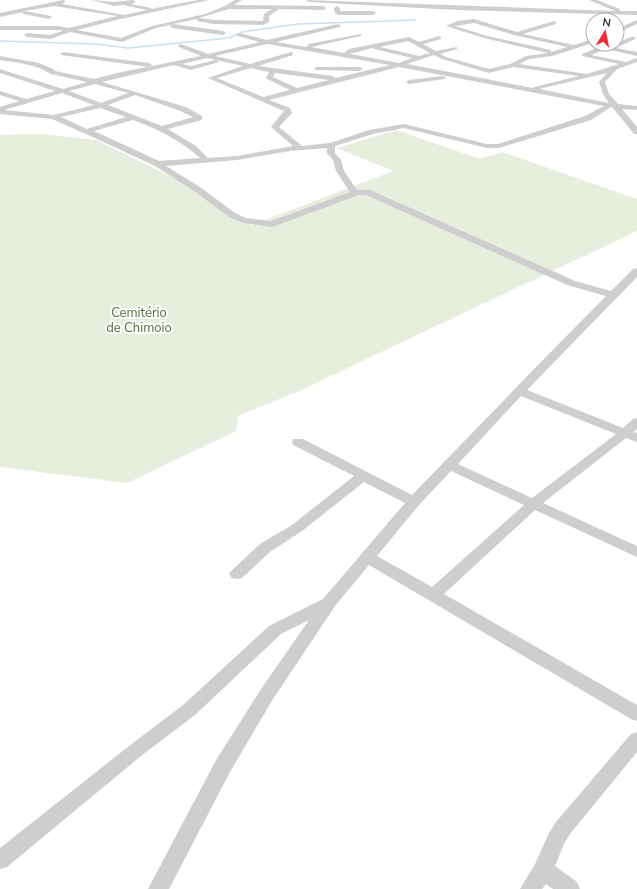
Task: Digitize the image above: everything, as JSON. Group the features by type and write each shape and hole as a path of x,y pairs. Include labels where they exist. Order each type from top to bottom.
{"street":[{"path":"0,15 71,0"},
{"path":"95,0 114,4 125,4 171,14"},
{"path":"125,4 141,0"},
{"path":"0,28 54,27 121,40 165,25 211,14 240,0"},
{"path":"258,8 266,0"},
{"path":"309,0 458,8 585,12"},
{"path":"381,0 545,4"},
{"path":"21,35 50,37 126,15 195,3 228,7 337,8 344,1"},
{"path":"31,2 46,6"},
{"path":"591,2 602,4 637,16"},
{"path":"161,3 190,10"},
{"path":"54,4 126,15 142,19"},
{"path":"565,5 572,5"},
{"path":"5,8 16,12 49,17"},
{"path":"64,12 74,8"},
{"path":"179,16 214,22 263,23 266,22 266,15 277,8"},
{"path":"337,8 338,13 382,13"},
{"path":"197,11 211,14"},
{"path":"626,12 637,13"},
{"path":"29,28 56,14"},
{"path":"78,21 106,28"},
{"path":"556,52 486,37 448,25 474,21 513,34 575,47"},
{"path":"151,22 222,33"},
{"path":"625,22 636,23"},
{"path":"513,34 554,23"},
{"path":"625,28 636,23"},
{"path":"281,42 338,26"},
{"path":"123,32 134,36"},
{"path":"239,35 266,42"},
{"path":"303,47 359,35"},
{"path":"625,36 635,38"},
{"path":"418,44 439,38"},
{"path":"625,41 635,38"},
{"path":"345,55 349,51 409,39 444,58 487,71 514,65 528,57 552,54 585,45"},
{"path":"0,109 116,75 165,66 266,42 281,42 451,76 613,106 637,108"},
{"path":"181,46 207,56 273,70 321,77 350,76"},
{"path":"371,46 419,58"},
{"path":"264,99 350,76 398,66 435,53 456,48"},
{"path":"625,51 637,54"},
{"path":"86,57 94,52"},
{"path":"593,52 584,55 626,64"},
{"path":"63,54 165,66"},
{"path":"291,54 268,62 249,65 211,78 264,99 288,111 275,127 300,148"},
{"path":"0,58 39,65 51,70 53,73 93,81 135,93 183,109 199,118 162,128"},
{"path":"135,63 154,59"},
{"path":"174,64 194,68 226,60"},
{"path":"530,90 615,68 637,60"},
{"path":"514,65 531,68 560,69 586,75"},
{"path":"615,68 604,79 602,85 613,106 637,132"},
{"path":"273,70 380,69"},
{"path":"273,70 269,78 297,91"},
{"path":"0,71 102,105 162,128 193,148 206,160"},
{"path":"409,82 451,76"},
{"path":"0,93 25,101"},
{"path":"54,117 102,105 135,93"},
{"path":"158,164 237,158 300,148 331,146 372,132 404,126 487,146 499,146 588,118 613,106"},
{"path":"0,112 54,117 87,131 158,164 197,189 232,215 251,222 272,224 355,193 367,192 571,283 612,295"},
{"path":"87,131 134,117"},
{"path":"331,146 331,153 337,160 340,170 355,193"},
{"path":"158,889 223,766 267,694 329,602 414,502 612,295 635,274"},
{"path":"520,391 631,436"},
{"path":"433,595 533,504 631,436 637,422"},
{"path":"298,442 414,502"},
{"path":"450,465 637,552"},
{"path":"237,574 265,548 297,528 363,476"},
{"path":"367,557 637,714"},
{"path":"0,860 135,751 190,710 275,630 329,602"},
{"path":"530,889 543,870 556,839 563,828 637,739"},
{"path":"543,870 570,889"}],"green space":[{"name":"Cemitério de Chimoio","path":"396,130 480,159 502,152 637,199 637,231 299,391 238,416 236,431 127,483 0,467 0,135 40,134 96,140 172,177 252,225 393,171 337,148"}],"waterway":[{"path":"0,41 96,44 128,48 229,38 242,32 298,24 416,20"}]}
